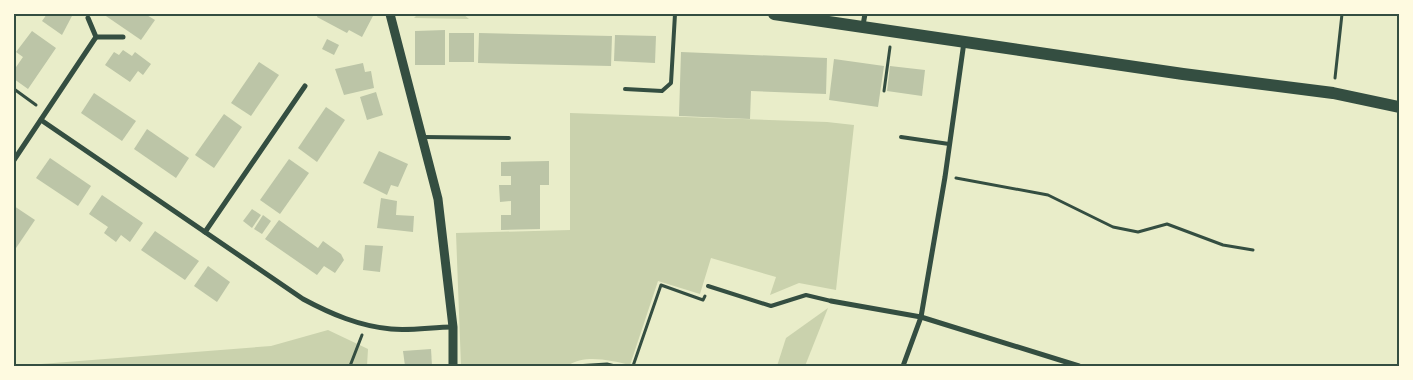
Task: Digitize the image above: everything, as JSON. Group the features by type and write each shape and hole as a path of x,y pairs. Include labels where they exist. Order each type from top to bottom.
{"main road":[{"path":"774,14 864,20 892,30 1333,93 1399,107"}],"street":[{"path":"390,14 420,137 438,199 453,327 453,366"},
{"path":"88,18 96,37"},
{"path":"96,37 122,37"},
{"path":"14,160 96,37"},
{"path":"903,366 921,317 945,176 964,41"},
{"path":"205,232 305,86"},
{"path":"41,120 303,299 332,314 365,324 392,329 453,327"},
{"path":"831,301 921,317 1079,366"}],"lane":[{"path":"625,89 662,91 671,83 675,14"},
{"path":"420,137 509,138"},
{"path":"901,137 949,144"},
{"path":"708,286 771,306 806,295 831,301"}],"path":[{"path":"1333,93 1342,14"},
{"path":"884,91 892,30"},
{"path":"14,89 46,112"},
{"path":"945,176 1048,195 1112,227 1138,232 1167,224 1223,246 1253,250"},
{"path":"634,366 661,285 704,300"},
{"path":"350,366 365,324"},
{"path":"575,366 608,364 615,366"}],"green space":[{"path":"418,14 463,14 469,19 414,18"},
{"path":"570,113 827,122 854,125 836,290 799,283 770,295 776,277 711,258 700,294 658,281 630,365 589,359 574,362 567,366 461,366 456,233 570,230"},
{"path":"828,308 805,366 777,366 786,338"},
{"path":"328,330 368,349 367,366 15,366 271,346"}],"building":[{"path":"47,14 73,14 62,35 42,21"},
{"path":"103,14 145,14 155,20 141,40"},
{"path":"318,14 374,14 362,37 349,30 347,33 317,17"},
{"path":"445,30 445,65 415,65 415,31"},
{"path":"32,31 56,48 28,89 14,79 14,70 23,57 16,52"},
{"path":"449,33 474,33 474,62 449,62"},
{"path":"479,33 612,36 611,66 478,63"},
{"path":"615,35 656,36 655,63 614,61"},
{"path":"327,39 339,45 334,55 322,49"},
{"path":"123,50 132,56 135,52 151,64 143,75 138,71 130,82 105,65 114,52 119,55"},
{"path":"681,52 827,58 826,94 751,91 750,119 679,116"},
{"path":"834,59 884,66 878,107 829,100"},
{"path":"259,62 279,75 251,116 231,103"},
{"path":"363,63 365,72 371,71 374,88 344,95 335,69"},
{"path":"890,66 925,70 922,96 887,91"},
{"path":"376,92 383,115 367,120 360,97"},
{"path":"94,93 136,121 122,141 81,113"},
{"path":"326,107 345,120 317,162 298,148"},
{"path":"224,114 242,127 214,168 195,155"},
{"path":"147,129 189,158 176,178 134,149"},
{"path":"379,151 408,164 398,187 391,185 387,195 363,183"},
{"path":"50,158 91,186 78,206 36,178"},
{"path":"289,159 309,173 280,214 260,200"},
{"path":"549,161 549,185 540,185 540,229 501,230 501,215 511,215 511,201 500,202 499,185 511,185 511,176 501,176 501,162"},
{"path":"102,195 143,223 130,242 121,235 116,242 104,233 108,227 89,214"},
{"path":"381,198 397,201 396,215 414,216 413,232 377,228"},
{"path":"14,206 35,220 14,251"},
{"path":"252,209 261,215 252,228 243,221"},
{"path":"263,215 271,221 262,234 254,229"},
{"path":"279,220 318,248 323,241 341,254 344,260 335,273 324,266 317,275 265,239"},
{"path":"155,231 199,261 185,280 141,250"},
{"path":"365,245 383,246 380,272 363,270"},
{"path":"208,266 230,282 217,302 194,286"},
{"path":"431,349 432,366 405,366 403,351"}]}
